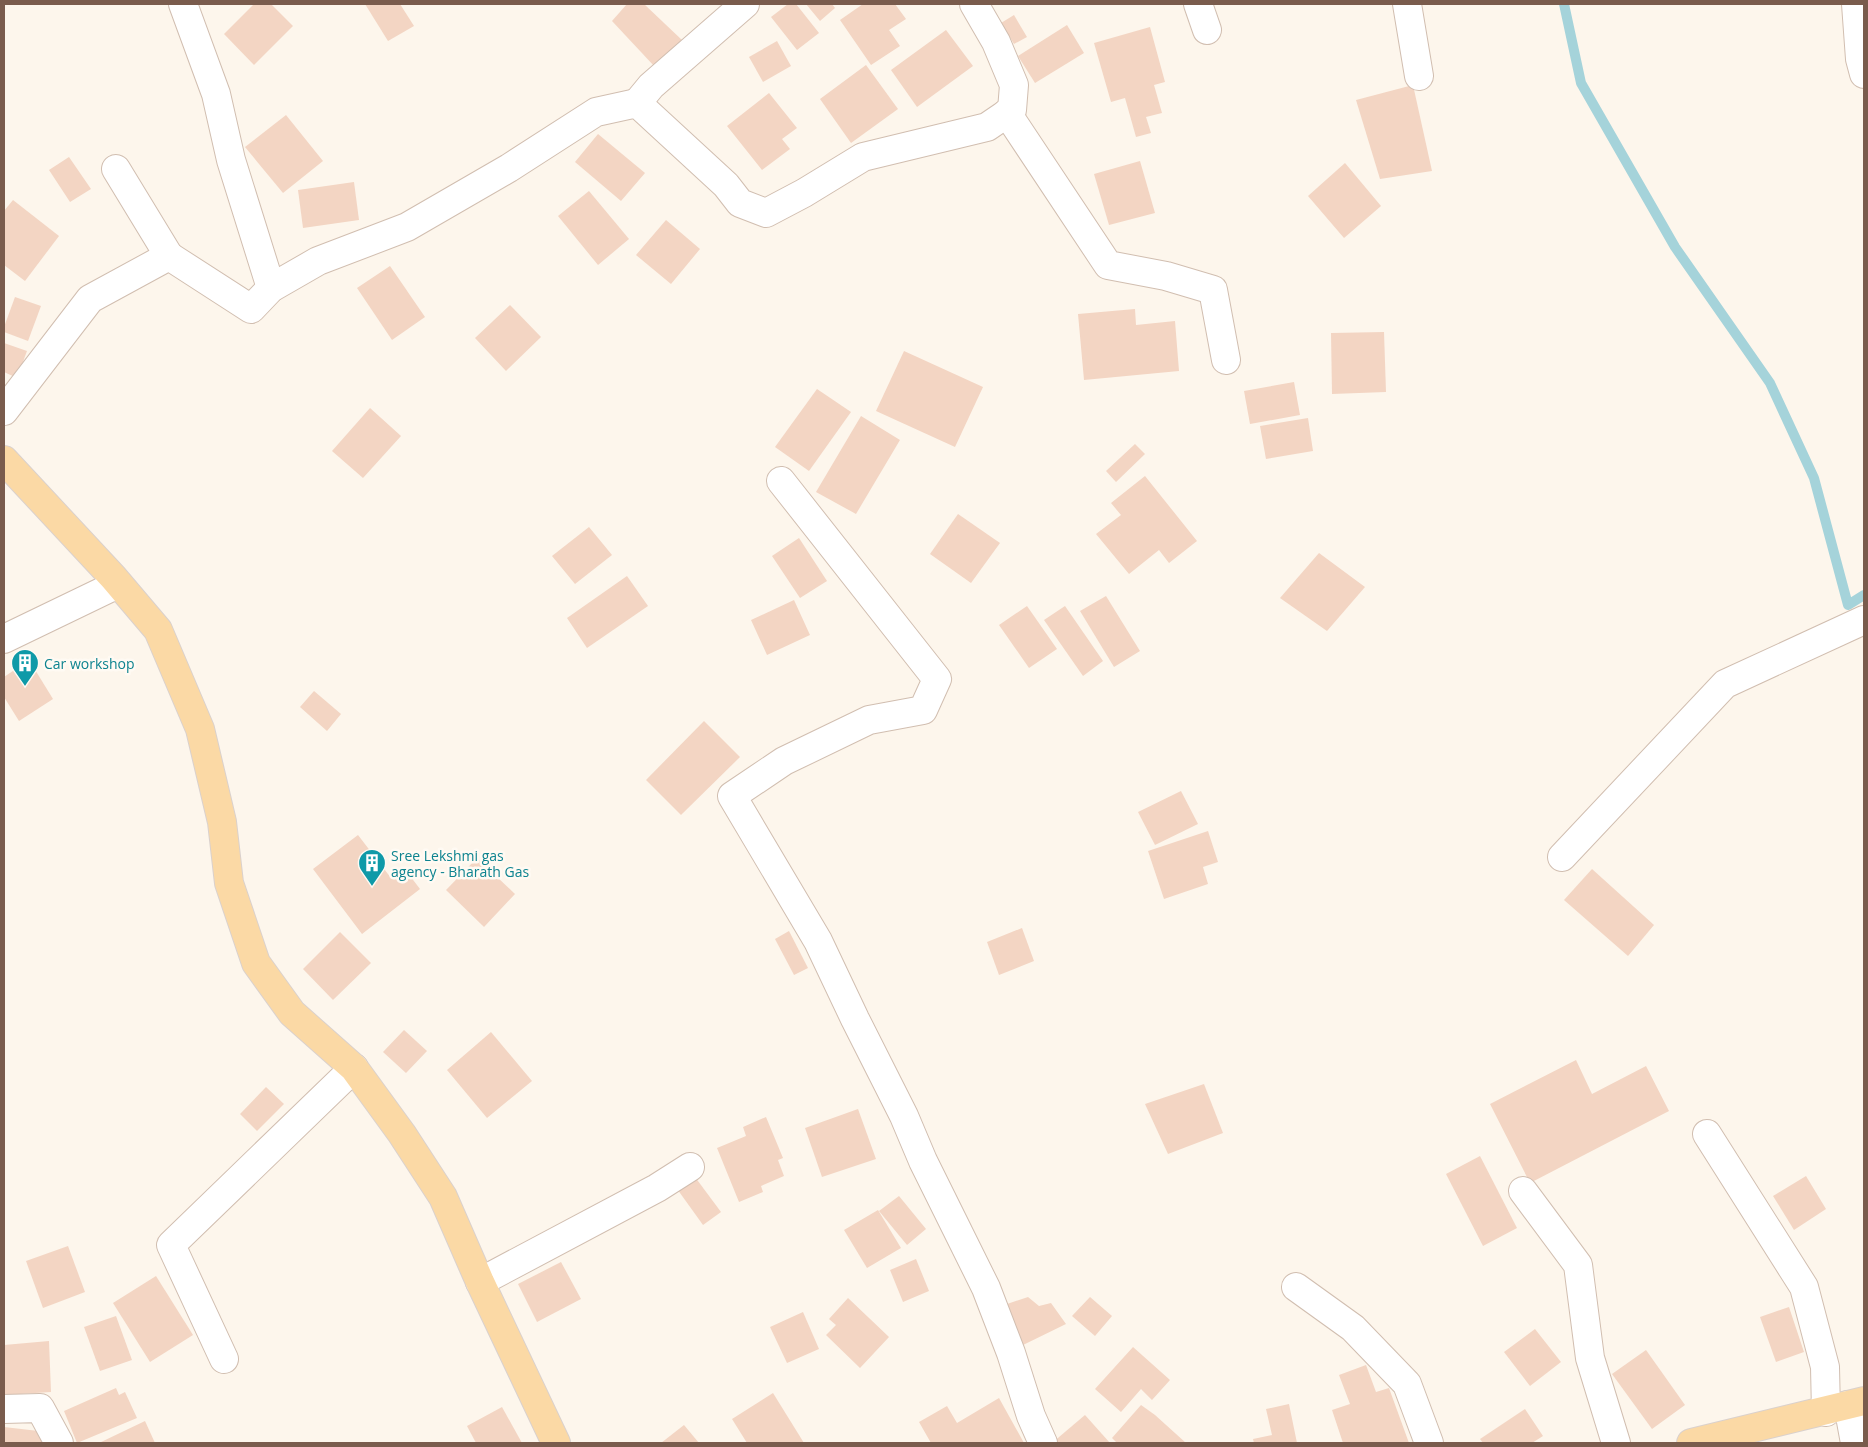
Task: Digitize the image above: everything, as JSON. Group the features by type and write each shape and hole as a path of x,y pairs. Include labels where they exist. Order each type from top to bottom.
{"main road":[{"path":"4,460 26,482 158,630 200,729 222,822 229,882 256,963 292,1013 354,1068 402,1134 443,1197 480,1282 556,1443"},
{"path":"1696,1442 1846,1406"}],"street":[{"path":"183,4 216,94 230,160 272,288"},
{"path":"116,169 168,256 251,309 272,288 318,261 407,226 509,168 596,112 637,103 651,86 745,4"},
{"path":"637,103 726,185 740,203 766,212 804,193 863,156 988,127 1012,110 1014,85 996,42 974,4"},
{"path":"1198,4 1207,30"},
{"path":"1407,4 1419,76"},
{"path":"1856,4 1860,59 1864,74"},
{"path":"1007,113 1108,265 1166,276 1213,290 1226,360"},
{"path":"4,412 90,298 168,256"},
{"path":"781,481 937,679 923,710 868,720 784,762 732,796 818,941 854,1019 904,1116 923,1161 986,1288 1011,1353 1031,1416 1043,1443"},
{"path":"4,638 118,584"},
{"path":"1562,857 1725,684 1864,620"},
{"path":"224,1359 172,1245 354,1068"},
{"path":"1706,1134 1804,1288 1825,1367 1846,1406 1855,1443"},
{"path":"480,1282 657,1188 690,1167"},
{"path":"1523,1191 1578,1265 1590,1358 1616,1443"},
{"path":"1296,1287 1353,1328 1407,1384 1429,1443"},
{"path":"4,1409 40,1408 59,1443"}],"building":[{"path":"254,4 271,4 293,26 254,65 224,34"},
{"path":"365,4 400,4 414,26 388,41"},
{"path":"627,4 644,4 683,41 655,67 612,21"},
{"path":"788,4 796,4 819,33 797,50 771,17"},
{"path":"806,4 832,4 835,8 820,21"},
{"path":"863,4 895,4 906,19 889,30 900,46 871,65 840,20"},
{"path":"1014,15 1027,37 1014,44 1001,23"},
{"path":"1067,25 1084,53 1035,83 1018,56"},
{"path":"1150,27 1165,82 1154,85 1162,113 1146,117 1151,133 1136,137 1125,98 1111,102 1094,43"},
{"path":"946,30 973,66 917,107 891,70"},
{"path":"777,41 791,66 763,82 749,57"},
{"path":"866,65 898,109 851,143 820,99"},
{"path":"1413,85 1432,171 1380,179 1356,100"},
{"path":"769,93 797,128 782,139 790,149 762,170 727,126"},
{"path":"286,115 323,161 283,193 245,147"},
{"path":"598,134 645,173 621,201 575,162"},
{"path":"69,157 91,189 70,202 49,170"},
{"path":"1140,161 1155,213 1109,225 1094,174"},
{"path":"1345,163 1381,206 1344,238 1308,196"},
{"path":"354,182 359,220 303,228 298,190"},
{"path":"589,191 629,239 598,265 558,216"},
{"path":"13,200 59,236 25,281 4,265 4,211"},
{"path":"666,220 700,249 671,284 636,255"},
{"path":"390,266 425,317 392,340 357,288"},
{"path":"15,297 41,306 28,341 4,332"},
{"path":"510,305 541,337 506,371 475,338"},
{"path":"1135,309 1136,325 1175,321 1179,371 1084,380 1078,314"},
{"path":"1384,332 1386,392 1332,394 1331,333"},
{"path":"4,343 27,351 17,378 4,372"},
{"path":"904,351 983,387 955,447 876,411"},
{"path":"1294,382 1300,415 1250,424 1244,391"},
{"path":"817,389 851,412 809,471 775,447"},
{"path":"370,408 401,436 363,478 332,451"},
{"path":"861,416 900,440 856,514 816,492"},
{"path":"1308,418 1313,451 1266,459 1260,426"},
{"path":"1135,444 1145,454 1116,482 1106,471"},
{"path":"1145,476 1197,541 1169,563 1159,550 1129,574 1096,534 1121,515 1111,503"},
{"path":"958,514 1000,543 971,583 930,554"},
{"path":"589,527 612,555 575,584 552,556"},
{"path":"799,538 827,581 800,598 772,556"},
{"path":"1319,553 1365,587 1327,631 1280,598"},
{"path":"627,576 648,606 587,648 567,618"},
{"path":"1106,596 1140,651 1114,667 1080,611"},
{"path":"794,600 810,635 767,655 751,620"},
{"path":"1027,606 1057,649 1029,668 999,625"},
{"path":"1065,606 1103,661 1083,676 1044,620"},
{"name":"Car workshop","path":"29,660 53,699 19,721 4,697 4,677"},
{"path":"314,691 341,714 327,731 300,707"},
{"path":"704,721 740,757 681,815 646,780"},
{"path":"1181,791 1198,824 1155,845 1138,812"},
{"path":"1208,831 1218,862 1203,867 1208,884 1164,899 1148,851"},
{"name":"Sree Lekshmi gas agency - Bharath Gas","path":"358,835 391,878 404,868 420,889 362,934 313,869"},
{"path":"477,858 515,894 484,927 446,890"},
{"path":"1592,869 1654,925 1628,956 1564,900"},
{"path":"1022,928 1034,961 999,975 987,942"},
{"path":"789,931 808,968 794,975 775,939"},
{"path":"340,932 371,963 333,1000 303,969"},
{"path":"404,1030 427,1051 406,1073 383,1052"},
{"path":"491,1032 532,1081 487,1118 447,1070"},
{"path":"1576,1060 1592,1094 1646,1066 1669,1111 1530,1183 1490,1104"},
{"path":"1204,1084 1223,1133 1168,1154 1145,1104"},
{"path":"266,1087 284,1104 257,1131 240,1114"},
{"path":"858,1109 876,1159 822,1177 805,1128"},
{"path":"766,1117 783,1158 778,1160 784,1176 761,1186 763,1192 739,1202 717,1148 746,1136 743,1127"},
{"path":"1480,1156 1517,1228 1483,1246 1446,1174"},
{"path":"692,1173 721,1212 703,1225 675,1186"},
{"path":"1806,1176 1826,1209 1794,1230 1773,1196"},
{"path":"899,1196 926,1229 907,1245 879,1211"},
{"path":"878,1210 901,1248 867,1268 844,1230"},
{"path":"68,1246 85,1292 43,1308 26,1261"},
{"path":"916,1259 929,1291 903,1302 890,1270"},
{"path":"561,1262 581,1299 537,1322 518,1284"},
{"path":"156,1276 193,1335 150,1362 113,1303"},
{"path":"1028,1297 1039,1306 1051,1303 1066,1324 1021,1346 1007,1304"},
{"path":"1090,1297 1112,1316 1095,1336 1072,1316"},
{"path":"848,1298 889,1337 860,1368 826,1335 836,1325 829,1319"},
{"path":"1789,1307 1804,1352 1776,1362 1760,1317"},
{"path":"803,1312 819,1349 787,1363 770,1327"},
{"path":"116,1316 132,1360 100,1371 84,1327"},
{"path":"1535,1329 1561,1362 1530,1386 1504,1352"},
{"path":"49,1341 51,1392 4,1395 4,1345"},
{"path":"1133,1347 1170,1380 1152,1400 1141,1389 1121,1412 1095,1389"},
{"path":"1646,1350 1685,1405 1652,1429 1612,1374"},
{"path":"1366,1365 1376,1392 1389,1388 1409,1443 1343,1443 1332,1410 1350,1404 1339,1375"},
{"path":"116,1388 119,1395 125,1392 137,1418 77,1443 64,1411"},
{"path":"773,1393 804,1443 747,1443 732,1419"},
{"path":"999,1398 1024,1443 931,1443 919,1422 947,1406 957,1423"},
{"path":"1289,1404 1297,1443 1254,1443 1253,1439 1272,1435 1266,1409"},
{"path":"1141,1405 1186,1443 1117,1443 1112,1438"},
{"path":"502,1407 522,1443 476,1443 467,1426"},
{"path":"1525,1409 1543,1436 1532,1443 1483,1443 1480,1439"},
{"path":"1085,1415 1110,1443 1052,1443"},
{"path":"145,1421 155,1443 99,1443"},
{"path":"684,1425 699,1443 661,1443"},
{"path":"4,1427 47,1432 45,1443 4,1443"}],"waterway":[{"path":"1564,4 1581,83 1675,247 1770,383 1814,478 1848,605 1864,595"}],"place":[{"name":"Car workshop","path":"25,687"},
{"name":"Sree Lekshmi gas agency - Bharath Gas","path":"372,887"}]}
